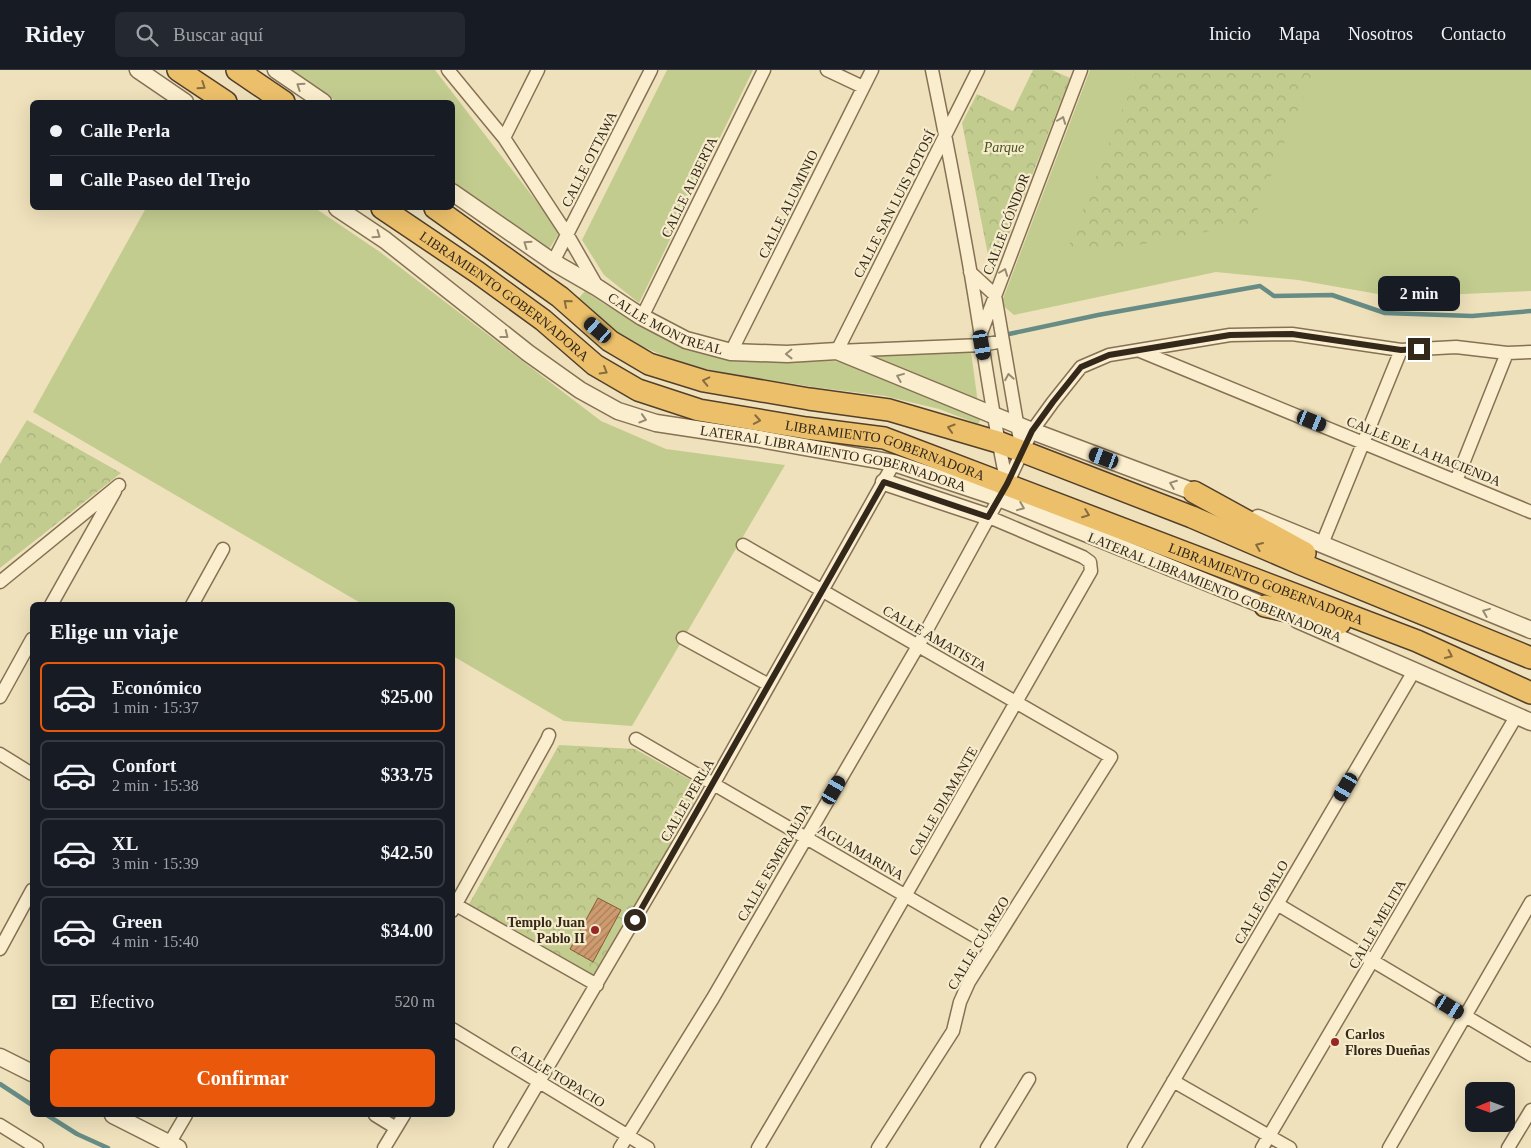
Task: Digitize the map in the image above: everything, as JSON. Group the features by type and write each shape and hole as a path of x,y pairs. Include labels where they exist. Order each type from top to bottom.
{"highway":[{"path":"178,70 223,100"},
{"path":"237,70 281,100"},
{"name":"LIBRAMIENTO GOBERNADORA","path":"385,210 477,272 543,320 595,365 638,390 699,410 806,428 884,438 1003,491 1417,641 1531,693"},
{"path":"438,210 560,297 610,342 649,364 704,382 889,410 998,442 1192,518 1531,658"},
{"path":"1194,492 1396,602"},
{"path":"1265,606 1417,641"}],"street":[{"path":"138,70 182,100"},
{"path":"276,70 320,100"},
{"name":"CALLE MONTREAL","path":"448,70 504,138 567,234 598,288 642,317 686,340 731,352 787,354 981,339 1003,341"},
{"path":"504,138 538,70"},
{"name":"CALLE OTTAWA","path":"553,262 651,70"},
{"name":"CALLE ALBERTA","path":"642,317 764,70"},
{"path":"827,70 863,87"},
{"name":"CALLE ALUMINIO","path":"731,352 872,70"},
{"path":"932,70 946,135 970,272 998,442 1003,491"},
{"name":"CALLE SAN LUIS POTOSÍ","path":"837,351 978,70"},
{"name":"CALLE CÓNDOR","path":"981,339 995,295 1081,70"},
{"path":"455,194 553,262 598,288"},
{"name":"LATERAL LIBRAMIENTO GOBERNADORA","path":"340,210 385,240 528,353 580,390 618,411 656,423 894,463 1003,491 1524,718"},
{"path":"970,272 995,295 1022,452"},
{"name":"CALLE ESMERALDA","path":"620,1148 713,998 918,646 1003,491 1032,431 1081,367 1109,355 1230,335 1292,334 1401,350 1456,347 1507,353 1531,352"},
{"name":"CALLE DE LA HACIENDA","path":"1139,350 1531,512"},
{"path":"1322,544 1401,350"},
{"path":"837,351 994,416 1194,492 1531,630"},
{"path":"1456,481 1507,353"},
{"name":"CALLE PERLA","path":"500,1148 713,784 894,463"},
{"path":"884,482 988,517"},
{"path":"0,582 119,485 54,602"},
{"name":"CALLE DIAMANTE","path":"758,1148 1091,571 1090,562 1083,557 988,517"},
{"name":"CALLE AMATISTA","path":"743,545 1111,757"},
{"path":"194,602 223,549"},
{"path":"683,638 769,685"},
{"path":"0,697 30,643"},
{"name":"CALLE ÓPALO","path":"1134,1148 1414,671"},
{"name":"CALLE MELITA","path":"1262,1148 1373,961 1524,718"},
{"path":"455,906 547,740 548,735"},
{"name":"AGUAMARINA","path":"636,739 992,946"},
{"path":"0,754 30,773"},
{"name":"CALLE CUARZO","path":"878,1148 953,1030 960,1002 969,982 1111,757"},
{"path":"0,949 30,894"},
{"path":"1389,1148 1531,902"},
{"path":"1277,904 1531,1055"},
{"path":"455,909 597,985"},
{"name":"CALLE TOPACIO","path":"455,1031 648,1148"},
{"path":"0,1057 30,1072"},
{"path":"987,1148 1029,1079"},
{"path":"1173,1081 1290,1148"},
{"path":"1508,1148 1531,1110"},
{"path":"117,1117 173,1146 185,1117"},
{"path":"377,1117 396,1128"},
{"path":"384,1148 403,1117"},
{"path":"0,1125 37,1148"}],"green space":[{"path":"289,70 435,70 560,232 549,249 455,183 455,100 334,100"},
{"path":"667,70 753,70 639,303 604,275 582,240"},
{"name":"Parque","path":"1033,70 1052,70 1070,78 997,265 990,265 962,123 977,94 1013,111"},
{"path":"1090,70 1531,70 1531,291 1395,297 1298,280 1216,272 1014,315 1001,304"},
{"path":"1138,70 1314,70 1252,223 1118,249 1068,248"},
{"path":"145,210 318,210 380,252 601,421 666,449 785,465 632,726 564,721 455,657 455,602 359,602 33,412"},
{"path":"585,291 604,304 670,341 710,354 736,360 842,362 870,371 981,419 978,424 939,409 885,396 813,387 709,370 676,361 641,346 611,328 578,299"},
{"path":"971,351 978,404 872,356"},
{"path":"27,420 121,473 0,568 0,464"},
{"path":"559,745 635,749 703,787 595,977 469,904"}],"building":[{"name":"Templo Juan Pablo II","path":"598,898 621,910 593,962 570,949"}],"waterway":[{"path":"1009,334 1098,315 1260,286 1274,296 1332,295 1385,313 1472,316 1531,311"},
{"path":"0,1084 30,1104"},
{"path":"50,1117 77,1134 108,1148"}],"place":[{"name":"Templo Juan Pablo II","path":"595,930"},
{"name":"Carlos Flores Dueñas","path":"1335,1042"}],"route":[{"path":"635,920 884,482 988,517 1007,484 1032,431 1053,402 1081,367 1109,355 1230,335 1276,334 1292,334 1401,350 1419,349"}]}
